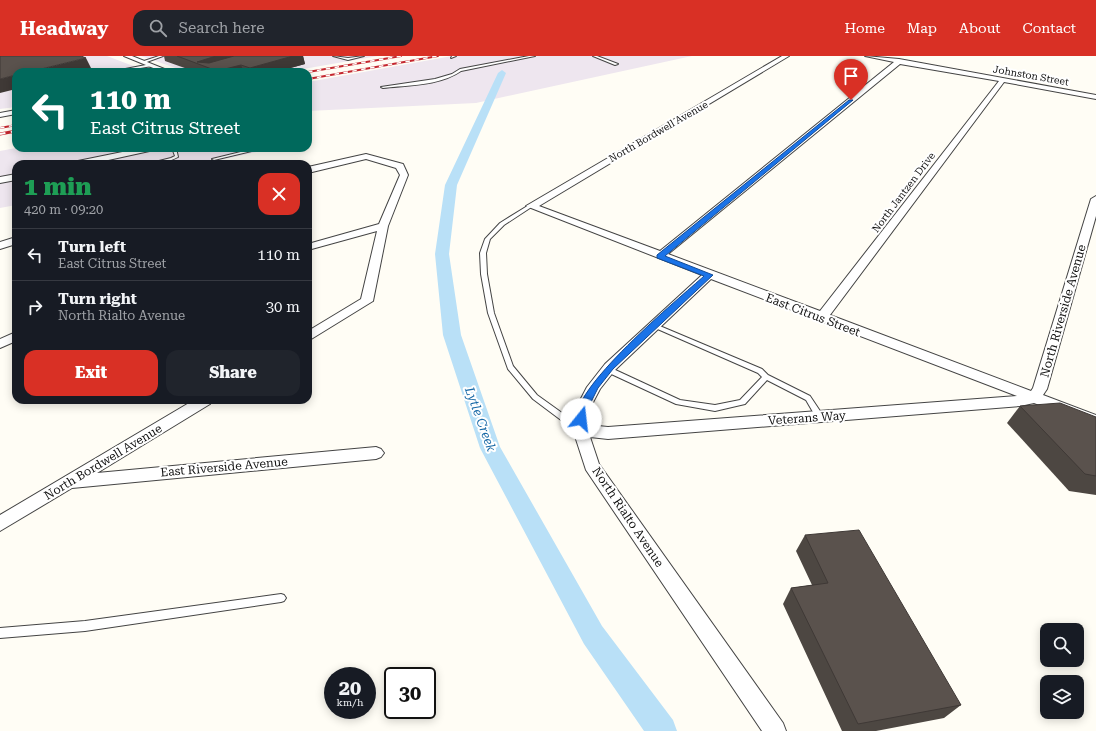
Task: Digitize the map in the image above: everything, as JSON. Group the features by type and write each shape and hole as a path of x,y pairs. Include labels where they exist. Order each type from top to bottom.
{"street":[{"path":"127,56 159,68"},
{"name":"North Bordwell Avenue","path":"531,206 786,56"},
{"name":"Johnston Street","path":"868,56 1096,96"},
{"path":"660,256 899,62"},
{"name":"North Jantzen Drive","path":"821,318 1003,80"},
{"path":"0,115 12,113"},
{"path":"97,160 135,152"},
{"path":"312,169 366,156 400,166 404,175 383,226 367,301 312,335"},
{"path":"0,180 12,178"},
{"name":"North Riverside Avenue","path":"1033,398 1040,389 1096,199"},
{"name":"East Citrus Street","path":"531,206 821,318 1096,421"},
{"path":"312,246 383,226"},
{"path":"0,246 12,242"},
{"name":"North Rialto Avenue","path":"709,275 608,370 594,387 583,408 580,430 592,466 775,731"},
{"path":"0,344 12,338"},
{"name":"Veterans Way","path":"580,430 608,433 1020,401 1033,398"},
{"name":"North Bordwell Avenue","path":"0,524 72,482 199,404"},
{"name":"East Riverside Avenue","path":"72,482 376,453"}],"lane":[{"path":"143,62 162,56"},
{"path":"334,56 348,59 363,56"},
{"path":"383,87 440,79 454,76 460,70 534,56"},
{"path":"594,56 616,64"},
{"path":"134,68 151,65"},
{"path":"172,160 177,156 176,152"},
{"path":"214,159 245,152"},
{"path":"531,206 502,224 488,239 483,254 484,274 491,313 510,367 535,397 580,430"},
{"path":"655,326 760,371 766,377 808,398 820,417"},
{"path":"608,370 679,402 715,408 742,402 766,377"},
{"path":"0,633 85,626 281,598"}],"shaded area":[{"path":"0,56 107,56 138,68 12,68 12,108 0,109"},
{"path":"141,56 248,56 202,68 176,68"},
{"path":"280,56 378,56 309,68 235,68"},
{"path":"452,56 692,56 476,103 312,111 312,81"},
{"path":"12,149 12,152 256,152 220,160 12,160 12,206 0,208 0,151"}],"building":[{"path":"0,56 81,56 86,58 45,68 12,68 12,76 0,79"},
{"path":"177,56 216,56 197,62 209,63 234,56 293,56 250,68 241,65 229,68 209,68"},
{"path":"1060,403 1096,417 1096,476 1085,474 1020,406"},
{"path":"859,530 961,705 858,724 791,588 828,583 805,535"}],"waterway":[{"name":"Lytle Creek","path":"502,73 451,185 442,254 452,335 490,448 593,635 662,731"}],"railway":[{"path":"312,71 401,56"},
{"path":"312,78 438,56"},
{"path":"0,128 12,126"},
{"path":"0,134 12,132"}],"route":[{"path":"581,419 583,408 594,387 610,367 709,275 660,256 851,100"}]}
